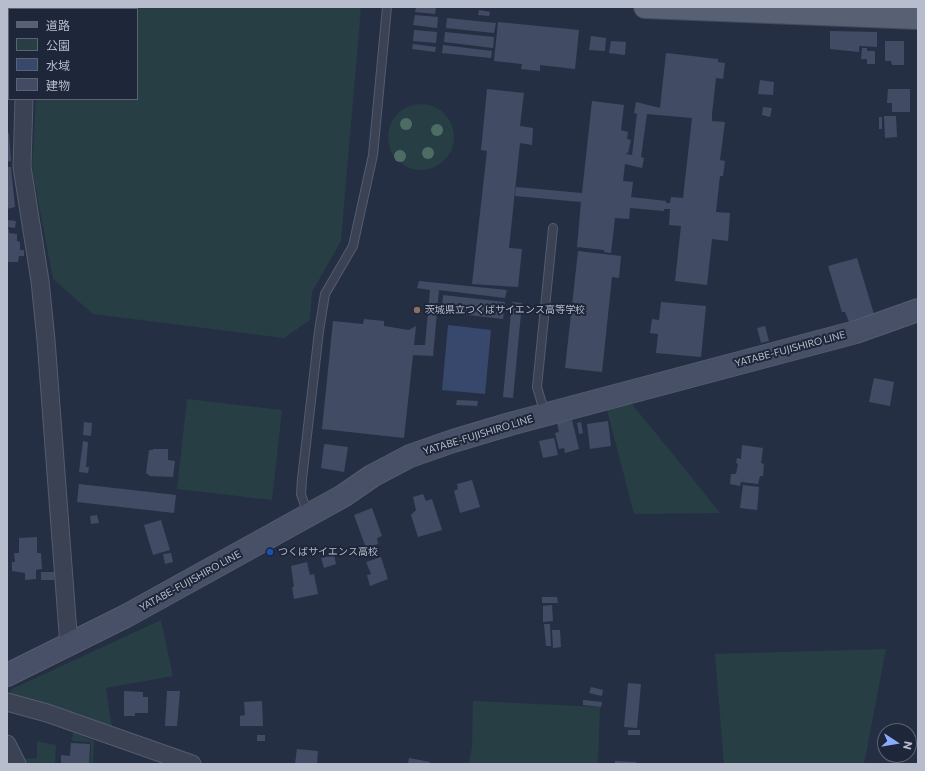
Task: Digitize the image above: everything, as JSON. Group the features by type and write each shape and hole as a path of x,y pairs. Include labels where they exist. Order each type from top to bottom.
{"main road":[{"path":"645,7 918,18"},
{"name":"YATABE-FUJISHIRO LINE","path":"7,675 69,646 126,616 308,516 343,496 372,476 410,456 453,441 545,415 826,340 918,310"}],"street":[{"path":"24,100 22,167 40,281 46,340 69,646"},
{"path":"7,702 47,713 192,764"},
{"path":"7,744 17,764"}],"lane":[{"path":"308,516 301,494 319,331 325,294 353,246 373,155 387,7"},
{"path":"545,415 537,387 553,228"}],"green space":[{"path":"361,7 341,241 312,292 310,320 284,338 93,314 53,279 32,169 36,100 138,100 138,8 41,8"},
{"path":"421,104 433,107 444,114 451,125 454,137 451,149 444,160 433,167 421,170 409,167 398,160 391,149 388,137 391,125 398,114 409,107"},
{"path":"187,399 282,410 272,500 177,489"},
{"path":"631,403 720,513 634,514 607,410"},
{"path":"161,620 173,676 106,688 112,727 9,695 12,689"},
{"path":"886,649 864,764 724,764 715,654"},
{"path":"473,701 600,707 598,764 469,764 472,747"},
{"path":"73,732 94,741 93,764 90,764 91,742 72,741"},
{"path":"37,741 56,745 55,764 28,764 25,759 37,758"}],"water":[{"path":"448,325 491,330 485,394 442,390"}],"building":[{"path":"416,7 436,8 435,14 415,12"},
{"path":"479,10 490,12 489,16 478,15"},
{"path":"415,15 438,17 437,28 413,25"},
{"path":"447,18 496,23 494,33 446,28"},
{"path":"498,22 579,30 575,69 540,65 540,71 521,69 522,64 494,61"},
{"path":"7,25 8,65 7,65"},
{"path":"414,30 437,32 436,43 413,41"},
{"path":"830,31 877,32 877,47 859,46 859,52 830,49"},
{"path":"445,32 494,37 493,48 444,42"},
{"path":"591,36 606,38 605,51 589,50"},
{"path":"611,41 626,42 625,55 609,53"},
{"path":"885,41 904,41 904,65 892,65 891,61 885,61"},
{"path":"413,44 436,47 435,52 412,49"},
{"path":"443,45 492,51 491,58 442,53"},
{"path":"862,48 867,48 867,51 875,51 875,64 867,64 867,59 861,59"},
{"path":"666,53 718,59 718,62 725,63 723,79 716,78 712,121 725,122 720,160 725,161 723,176 720,176 716,212 730,213 728,241 712,239 707,285 675,281 681,226 669,225 670,209 664,209 664,211 630,208 629,219 615,218 611,253 604,252 604,250 577,247 581,202 515,196 516,187 582,193 592,101 624,105 621,130 628,132 627,139 631,140 628,153 626,154 632,155 637,114 634,113 636,102 660,108","holes":["647,114 692,118 683,198 671,197 670,203 666,203 666,201 631,197 633,182 623,181 625,164 642,168 644,158 641,157"]},
{"path":"760,80 774,82 773,95 758,94"},
{"path":"487,89 524,93 520,126 533,128 532,145 520,143 509,248 522,249 518,287 472,284 487,151 481,150"},
{"path":"888,89 910,89 910,112 892,112 892,103 887,103"},
{"path":"763,107 772,108 770,117 762,115"},
{"path":"884,116 896,116 897,137 885,138"},
{"path":"879,117 882,117 882,129 879,129"},
{"path":"7,133 9,133 11,161 7,162"},
{"path":"7,167 11,167 15,207 7,209"},
{"path":"7,220 16,221 15,228 7,227"},
{"path":"7,229 9,229 9,233 17,234 17,241 20,242 20,250 24,250 24,256 19,256 18,262 7,262"},
{"path":"578,251 621,256 619,278 612,277 602,372 565,368"},
{"path":"857,258 874,314 849,322 845,312 842,312 828,266"},
{"path":"419,281 507,290 505,298 439,290 433,356 413,355 404,438 322,429 333,321 363,324 364,319 384,321 384,326 409,330 416,326 414,345 425,345 430,290 417,288"},
{"path":"443,295 505,302 503,319 442,312"},
{"path":"512,302 522,303 513,398 503,397"},
{"path":"661,302 706,306 701,357 656,353 658,334 650,333 652,319 659,320"},
{"path":"765,326 769,341 761,343 757,328"},
{"path":"874,378 894,382 890,406 869,402"},
{"path":"457,400 478,401 477,406 456,405"},
{"path":"572,420 579,449 565,453 564,448 559,449 555,433 559,432 557,423"},
{"path":"608,421 611,446 590,449 587,424"},
{"path":"84,422 92,423 91,436 83,435"},
{"path":"581,422 583,433 579,434 577,423"},
{"path":"554,438 558,455 543,458 539,441"},
{"path":"83,441 88,442 86,467 89,467 88,473 79,472"},
{"path":"325,444 348,447 344,472 321,468"},
{"path":"742,445 763,448 761,463 764,464 763,476 760,476 758,484 741,482 740,486 730,484 731,474 736,474 738,464 736,463 737,458 741,459"},
{"path":"168,449 168,460 175,461 173,477 150,476 146,473 149,450"},
{"path":"472,480 480,507 460,513 454,491 458,489 457,484"},
{"path":"79,484 176,495 174,513 77,502"},
{"path":"743,485 759,487 757,510 740,508"},
{"path":"423,494 426,501 432,499 442,530 418,537 411,515 416,510 413,497"},
{"path":"372,508 382,536 377,538 378,544 366,548 354,515"},
{"path":"97,515 99,523 91,524 90,516"},
{"path":"161,520 170,550 153,555 144,525"},
{"path":"37,537 37,553 41,553 42,569 36,570 36,579 25,580 25,573 12,571 12,562 15,562 14,553 19,553 19,538"},
{"path":"171,553 173,562 165,564 163,554"},
{"path":"334,555 336,564 324,568 321,558"},
{"path":"381,557 388,579 370,586 367,575 371,574 366,562"},
{"path":"307,562 310,575 314,574 318,594 294,599 291,566"},
{"path":"41,572 54,572 54,580 41,580"},
{"path":"542,597 557,597 558,603 542,603"},
{"path":"552,605 553,621 543,622 543,606"},
{"path":"544,624 550,624 551,646 546,646"},
{"path":"552,630 560,630 561,647 553,648"},
{"path":"628,683 641,684 637,728 624,727"},
{"path":"591,687 603,690 602,696 589,693"},
{"path":"124,691 143,692 143,697 148,697 148,713 135,713 135,716 124,716"},
{"path":"167,691 180,691 177,726 165,726"},
{"path":"583,700 602,702 601,707 583,705"},
{"path":"262,701 263,726 240,726 240,716 245,715 244,702"},
{"path":"628,730 640,730 640,735 628,735"},
{"path":"257,735 265,735 265,741 257,741"},
{"path":"71,743 90,744 89,764 61,764 61,755 70,756"},
{"path":"297,749 318,751 317,764 295,764"},
{"path":"409,758 430,762 429,764 408,764"},
{"path":"615,761 636,762 636,764 615,764"}],"place":[{"name":"茨城県立つくばサイエンス高等学校","path":"417,310"},
{"name":"つくばサイエンス高校","path":"270,552"}]}
